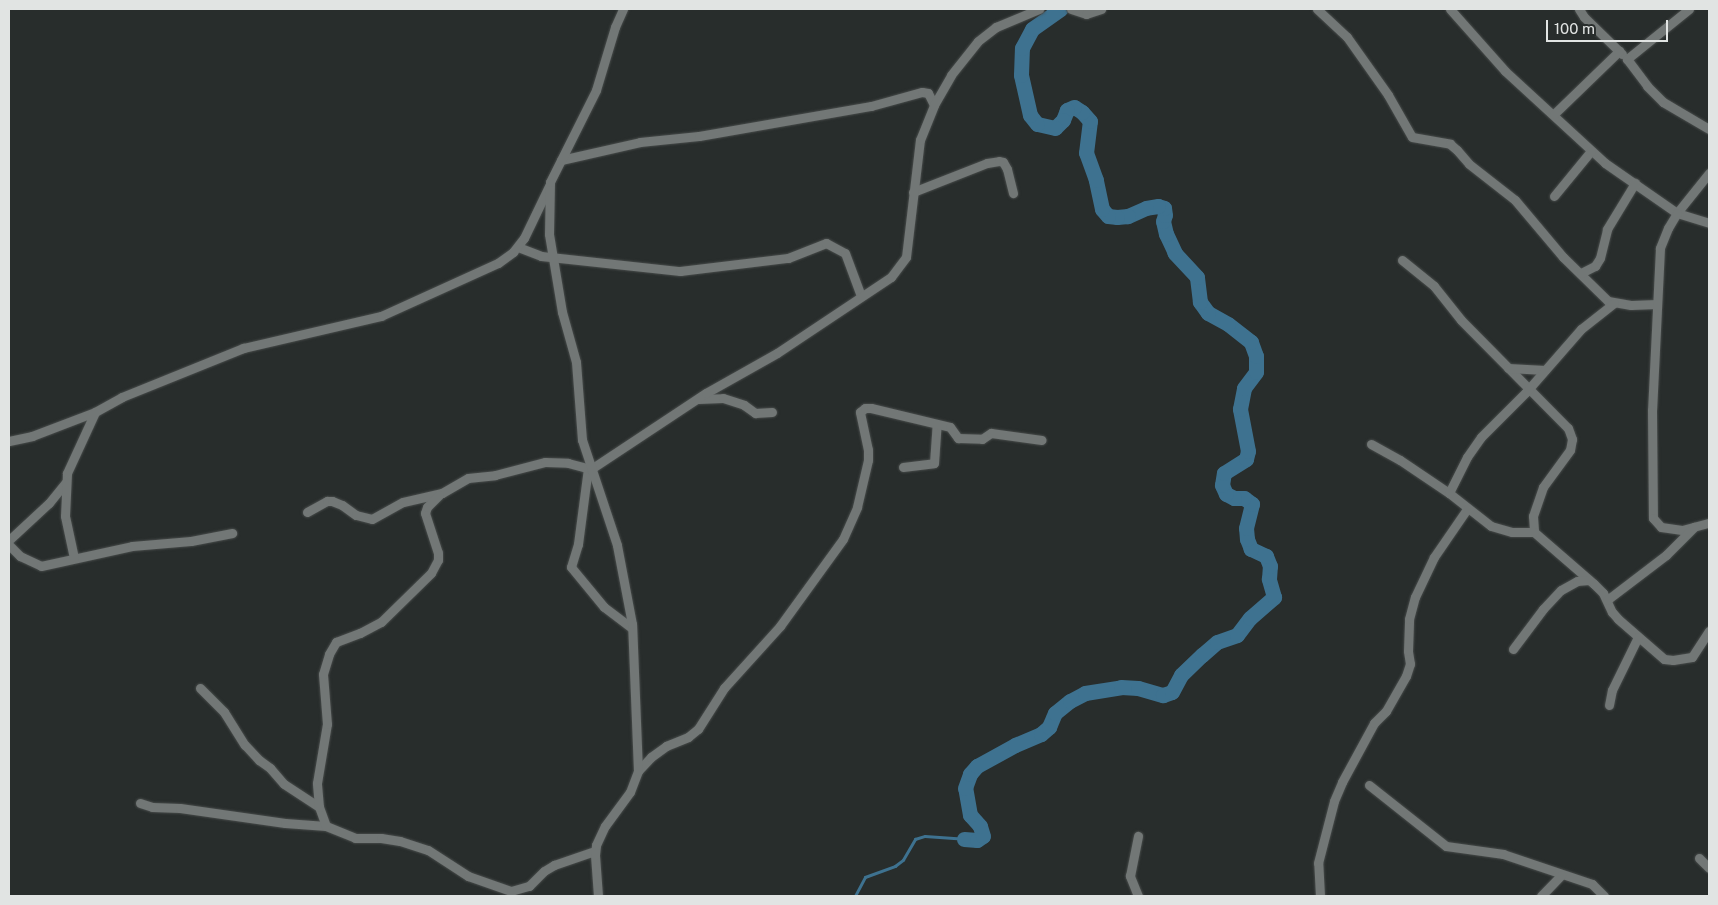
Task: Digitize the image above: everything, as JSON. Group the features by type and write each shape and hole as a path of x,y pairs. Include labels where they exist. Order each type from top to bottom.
{"street":[{"path":"9,441 32,436 95,412 122,397 243,348 381,316 498,263 518,247 529,230 550,182 596,90 615,27 623,9"},
{"path":"307,512 327,501 337,502 356,515 372,519 403,502 440,493 468,478 502,473 545,462 568,463 589,468 696,400 777,353 891,276 906,257 920,140 934,106 950,75 978,41 996,27 1039,9"},
{"path":"1071,9 1086,14 1101,9"},
{"path":"1317,9 1347,37 1388,95 1409,134 1416,139 1450,144 1468,164 1515,200 1541,234 1601,295 1614,304 1631,306 1657,304"},
{"path":"1450,9 1505,71 1554,114 1590,151 1677,213 1709,223"},
{"path":"1579,9 1627,59 1647,86 1663,102 1709,129"},
{"path":"1627,59 1689,9"},
{"path":"1554,114 1619,52"},
{"path":"561,160 640,142 699,136 871,106 922,92 928,94 934,106"},
{"path":"1554,196 1590,151"},
{"path":"913,192 987,163 1003,162 1013,193"},
{"path":"1709,173 1677,213 1668,228 1660,248 1652,410 1653,518 1661,527 1682,530 1709,523"},
{"path":"550,182 549,234 562,312 576,362 582,440 589,468 617,545 631,610 638,770 630,792 599,835 595,851 598,896"},
{"path":"1581,273 1595,266 1600,258 1607,228 1635,182"},
{"path":"518,247 540,256 692,270 788,258 826,244 844,253 861,296"},
{"path":"1402,260 1434,286 1461,320 1568,428 1572,439 1570,450 1543,487 1536,505 1534,532"},
{"path":"1449,493 1467,457 1481,438 1529,388 1581,329 1614,304"},
{"path":"1508,368 1545,370"},
{"path":"696,400 723,398 744,405 755,413 772,412"},
{"path":"638,770 666,746 688,737 698,729 724,688 780,626 843,539 857,507 868,460 868,450 860,412 865,408 871,408 937,424 952,428 958,438 982,439 991,433 1042,440"},
{"path":"74,558 65,516 67,473 95,412"},
{"path":"903,467 934,463 937,424"},
{"path":"1371,444 1400,460 1449,493 1467,509 1496,529 1512,532 1534,532 1589,580 1607,600 1612,612 1664,659 1687,659 1696,655 1709,631"},
{"path":"589,468 578,544 571,567 604,607 632,628"},
{"path":"9,540 49,503 66,482"},
{"path":"326,826 319,806 318,769 327,724 323,674 328,654 336,642 360,633 381,622 431,573 438,560 438,553 425,513 440,493"},
{"path":"1320,896 1318,863 1334,801 1342,782 1374,723 1386,711 1406,676 1410,664 1408,651 1409,618 1415,597 1434,557 1467,509"},
{"path":"1607,600 1666,555 1694,527"},
{"path":"9,545 20,556 41,566 132,546 213,538 232,533"},
{"path":"1513,649 1543,609 1561,590 1576,581 1589,580"},
{"path":"1609,705 1612,690 1638,637"},
{"path":"200,688 224,712 245,745 259,760 270,768 284,784 319,806"},
{"path":"1369,786 1446,846 1503,854 1592,884 1604,896"},
{"path":"140,803 152,807 180,808 285,823 326,826 355,838 386,838 419,846 468,876 511,891 529,886 544,871 554,865 595,851"},
{"path":"1138,836 1130,876 1138,896"},
{"path":"1699,858 1709,868"},
{"path":"1541,896 1561,875"}],"waterway":[{"path":"964,839 977,840 983,836 980,826 970,815 965,788 970,774 977,766 1015,745 1041,734 1049,727 1055,713 1070,701 1085,693 1121,687 1138,688 1163,695 1172,692 1181,675 1202,655 1217,642 1237,635 1250,618 1274,597 1269,579 1270,566 1266,556 1251,549 1247,539 1246,528 1252,504 1244,498 1234,498 1226,494 1222,485 1224,473 1246,459 1248,451 1240,409 1244,388 1256,372 1256,356 1251,342 1228,324 1208,313 1200,302 1197,277 1175,253 1166,234 1163,221 1165,215 1164,208 1158,206 1146,208 1128,216 1117,217 1108,216 1102,209 1096,180 1086,153 1090,121 1082,112 1074,107 1067,110 1063,120 1055,128 1037,124 1030,115 1021,75 1022,48 1032,29 1061,9"},
{"path":"855,896 865,877 895,866 903,860 915,839 925,836 964,839"}]}
